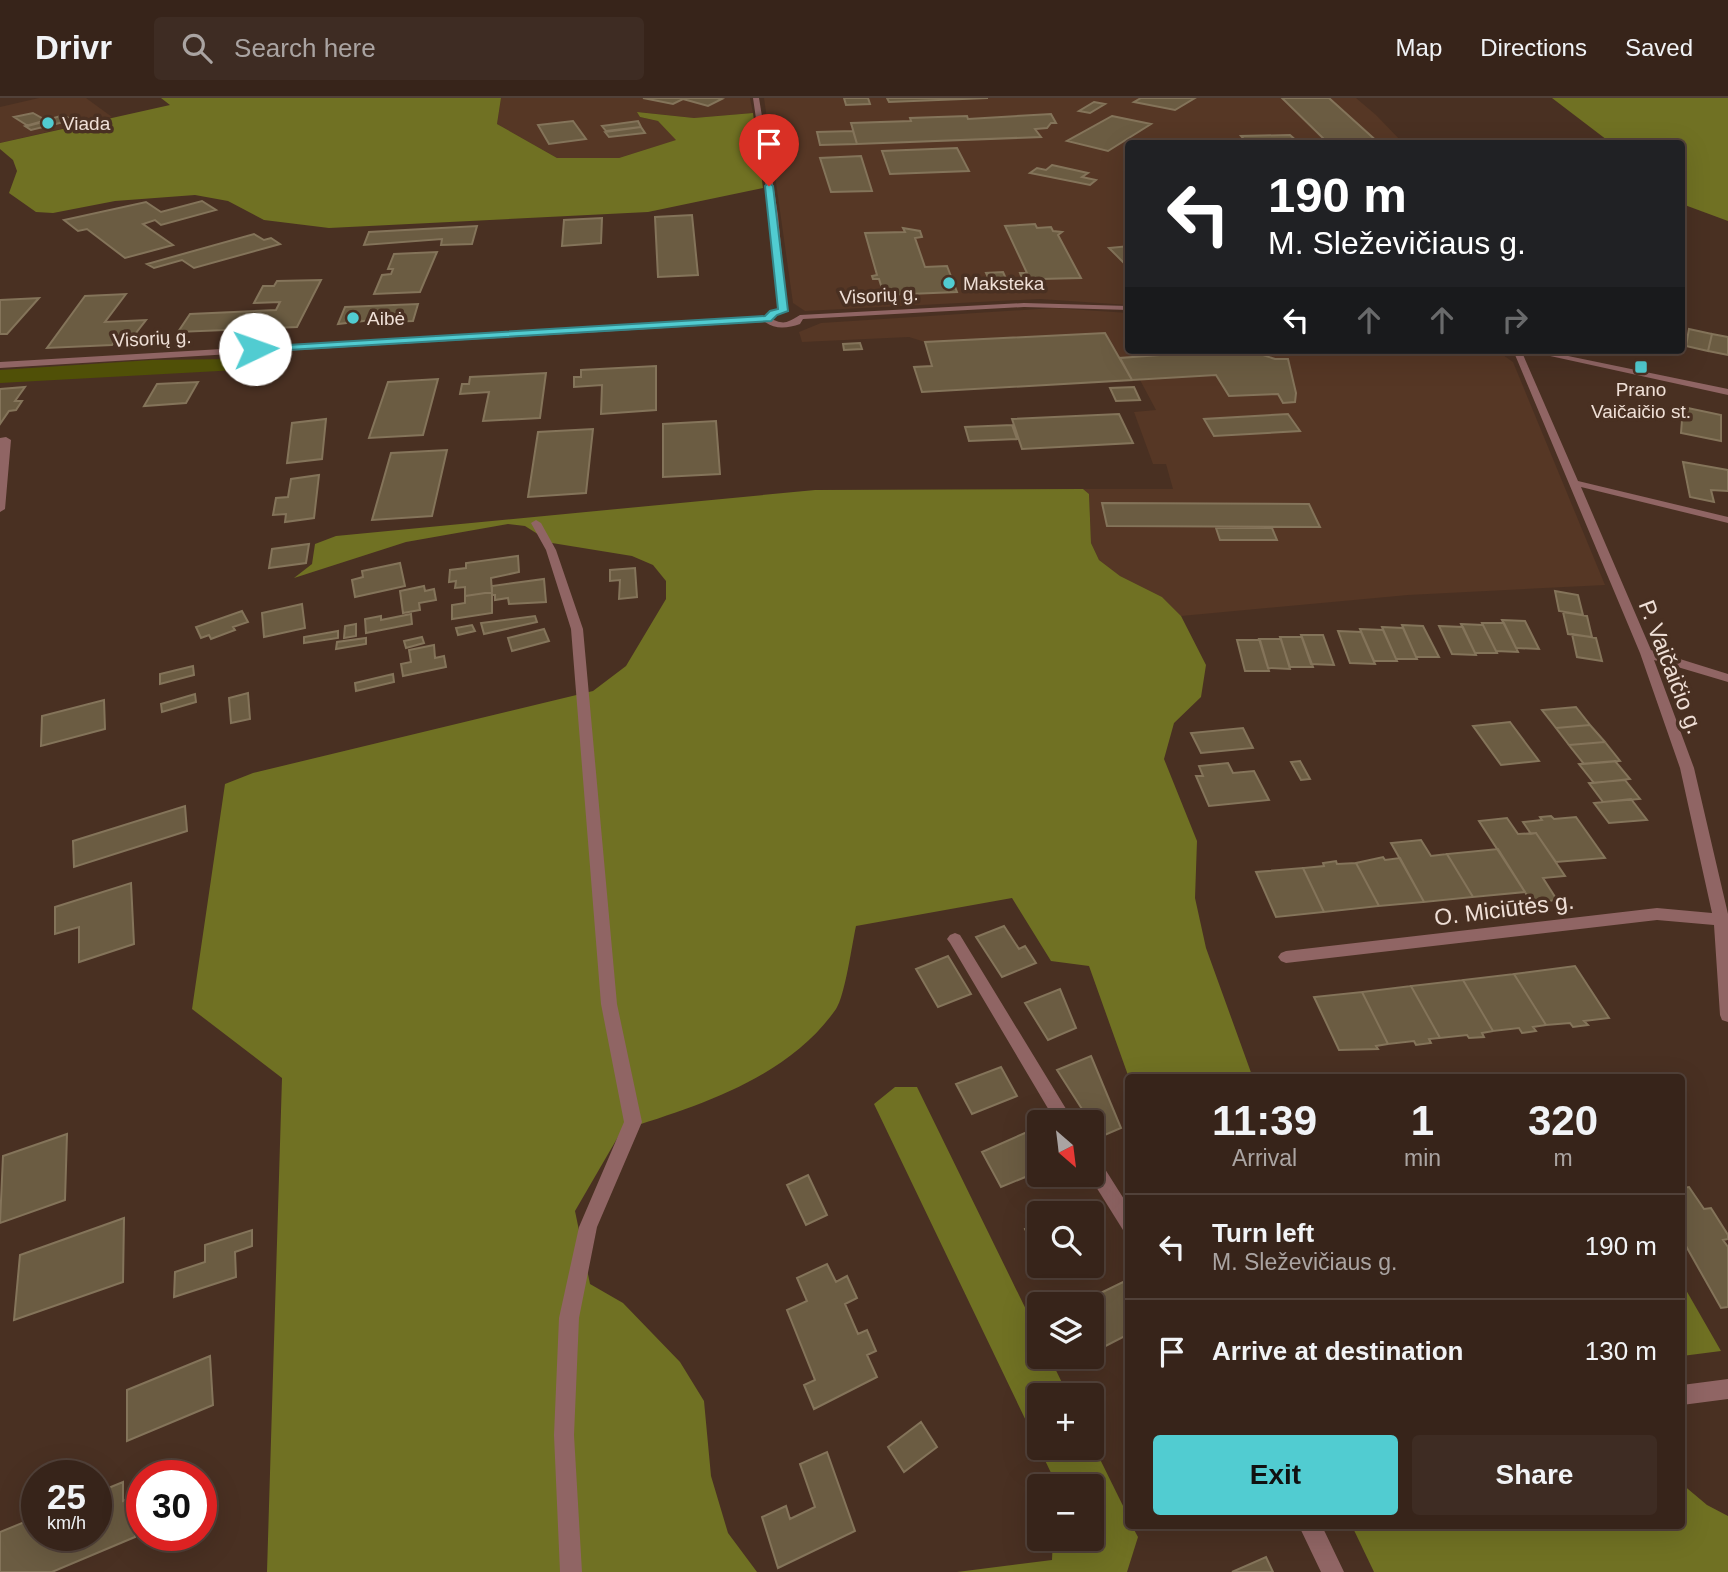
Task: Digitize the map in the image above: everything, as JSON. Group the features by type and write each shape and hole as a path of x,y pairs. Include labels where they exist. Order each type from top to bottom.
{"street":[{"path":"756,98 774,215 783,311"},
{"name":"Visorių g.","path":"0,365 767,319 775,324 785,325 797,322 800,317 1034,304 1125,308"},
{"path":"767,319 774,313 783,311 794,312 800,317"},
{"name":"P. Vaičaičio g.","path":"1519,354 1646,653 1687,768 1725,919 1728,1015"},
{"path":"1546,354 1728,392"},
{"path":"0,441 6,440 0,509"},
{"path":"1575,483 1728,520"},
{"path":"536,523 551,550 577,629 609,1004 633,1122 587,1227 569,1318 564,1435 571,1572"},
{"path":"1646,653 1728,678"},
{"name":"O. Miciūtės g.","path":"1286,957 1657,914 1725,919"},
{"path":"955,940 1059,1110"},
{"path":"1104,1183 1125,1218"},
{"path":"1685,1395 1728,1389"},
{"path":"1312,1529 1334,1572"}],"shaded area":[{"path":"39,98 86,98 112,117 0,143 0,107"},
{"path":"161,98 501,98 497,124 557,158 619,158 676,140 658,121 640,117 637,112 694,118 753,113 763,188 648,212 329,228 264,220 228,201 195,195 115,201 53,213 36,212 9,193 17,171 13,160 0,149 0,143 170,105"},
{"path":"501,98 750,98 753,113 694,118 638,112 640,117 658,121 677,140 619,158 557,158 497,124"},
{"path":"764,98 1356,98 1400,140 1125,140 1125,305 1040,299 805,311 793,303"},
{"path":"1552,98 1728,98 1728,221 1685,205 1685,140 1607,140"},
{"path":"1053,308 1125,313 1125,354 1501,354 1513,362 1605,585 1408,595 1181,616 1162,597 1120,576 1099,560 1091,543 1089,494 1083,489 1173,489 1166,464 1153,464 1134,412 1156,410 1140,380 1132,380 1105,333 925,342 909,337 802,342 799,332 821,323"},
{"path":"233,359 237,370 0,383 0,370 152,360"},
{"path":"1083,489 1089,494 1091,543 1099,560 1120,576 1162,597 1181,616 1206,665 1201,697 1174,723 1164,759 1197,841 1195,898 1206,948 1252,1074 1128,1074 1089,966 1051,961 1012,898 856,926 839,1002 816,1033 793,1054 740,1086 681,1111 622,1130 575,1211 590,1284 623,1303 680,1362 704,1401 711,1476 728,1533 757,1572 267,1572 282,1078 192,1009 225,784 253,773 593,691 626,666 666,599 666,581 653,565 632,556 552,543 525,526 508,524 406,542 294,578 312,564 315,544 336,536 815,490"},
{"path":"895,1087 917,1087 1027,1312 1027,1369 1055,1369 1062,1383 1027,1383 1027,1423 874,1104"},
{"path":"1685,1288 1721,1351 1685,1356"},
{"path":"1045,1460 1100,1460 1125,1510 1125,1529 1134,1529 1138,1537 1127,1572 957,1572 1052,1560 1052,1551 1104,1551 1104,1474 1052,1474"},
{"path":"1685,1487 1707,1505 1728,1516 1728,1572 1374,1572 1353,1529 1685,1529"}],"building":[{"path":"643,98 722,99 708,106 683,99 673,104"},
{"path":"844,98 868,98 870,104 846,105"},
{"path":"887,98 988,98 889,102"},
{"path":"1141,98 1195,98 1175,110 1134,102"},
{"path":"1282,98 1329,98 1376,140 1325,140"},
{"path":"1094,102 1105,104 1090,113 1079,111"},
{"path":"33,113 47,121 28,126 14,117"},
{"path":"1051,114 1056,123 1051,123 1047,128 1035,129 1041,137 857,144 851,123 911,121 910,118 967,116 968,119"},
{"name":"Viada","path":"64,115 72,120 31,130 25,126"},
{"path":"1112,116 1151,124 1108,151 1067,141"},
{"path":"573,121 586,139 549,144 538,125"},
{"path":"638,121 641,127 606,131 602,126"},
{"path":"641,127 645,133 609,137 605,132"},
{"path":"853,131 857,144 820,145 817,132"},
{"path":"1290,135 1296,140 1244,140 1241,136"},
{"path":"957,148 969,171 890,174 882,151"},
{"path":"861,156 872,191 831,192 820,158"},
{"path":"1052,165 1088,173 1082,177 1096,180 1090,185 1030,173 1037,168 1046,170"},
{"path":"202,201 216,210 161,225 155,220 143,224 173,245 125,258 87,229 78,231 64,220 146,202 161,212"},
{"path":"692,215 698,275 658,277 655,217"},
{"path":"602,218 601,243 562,246 564,220"},
{"path":"1035,224 1037,228 1051,227 1053,231 1062,232 1058,235 1081,278 1040,279 1039,283 1023,281 1020,273 1027,273 1005,226"},
{"path":"477,226 472,244 441,245 442,239 364,245 369,232"},
{"path":"903,228 920,231 922,237 915,238 925,267 947,266 957,292 884,295 879,279 873,279 872,276 877,275 865,233 905,232"},
{"path":"254,234 264,240 271,238 280,244 194,268 182,260 154,268 147,264"},
{"path":"1125,246 1125,264 1109,248"},
{"path":"437,252 420,292 374,294 382,275 391,274 393,269 388,269 394,254"},
{"path":"1003,272 1008,283 991,284 986,273"},
{"path":"321,280 297,327 178,332 190,314 276,310 280,302 254,303 263,286 274,286 277,281"},
{"path":"126,294 105,322 146,320 132,338 116,339 112,345 47,348 85,296"},
{"path":"39,298 7,334 0,334 0,300"},
{"path":"418,304 413,321 387,322 389,318 338,324 345,307"},
{"path":"1689,329 1712,334 1708,351 1686,346"},
{"path":"1105,333 1132,380 922,392 914,367 932,366 925,342"},
{"path":"1712,334 1728,337 1728,355 1708,351"},
{"path":"860,343 862,349 844,350 843,344"},
{"path":"1260,354 1275,359 1288,359 1296,393 1295,402 1283,403 1278,394 1229,396 1216,375 1132,380 1120,358"},
{"path":"656,366 656,410 601,414 602,385 574,387 574,377 581,377 581,370"},
{"path":"546,373 540,418 483,421 489,392 460,394 462,384 469,384 470,377"},
{"path":"438,379 423,435 369,438 388,382"},
{"path":"198,382 186,403 144,406 157,384"},
{"path":"25,387 15,401 22,401 16,410 9,411 0,424 0,389"},
{"path":"1134,387 1140,400 1116,401 1110,388"},
{"path":"1683,407 1721,415 1721,441 1681,433"},
{"path":"1119,414 1133,443 1022,449 1012,419"},
{"path":"1288,414 1300,431 1214,436 1204,419"},
{"path":"326,419 322,459 287,463 292,423"},
{"path":"716,421 720,474 663,477 663,424"},
{"path":"1012,425 1017,439 969,441 965,427"},
{"path":"593,429 586,493 528,497 538,432"},
{"path":"447,450 432,516 372,520 391,453"},
{"path":"1683,462 1728,470 1728,491 1711,490 1714,502 1690,497"},
{"path":"319,475 314,518 285,522 286,514 273,515 276,498 288,497 291,479"},
{"path":"1102,503 1309,504 1320,527 1107,526"},
{"path":"1216,528 1272,528 1277,540 1220,540"},
{"path":"309,544 306,563 269,568 272,549"},
{"path":"518,556 519,572 491,578 492,592 465,596 465,587 455,588 456,581 449,582 450,570 466,568 466,563"},
{"path":"400,563 405,586 355,597 352,580 363,577 362,571"},
{"path":"635,568 637,597 619,599 620,580 610,581 610,570"},
{"path":"544,579 546,602 509,604 508,598 495,600 495,595 492,595 492,586"},
{"path":"424,586 425,591 434,589 436,600 419,603 420,610 403,613 400,591"},
{"path":"1555,591 1578,595 1583,615 1559,611"},
{"path":"492,592 492,613 452,619 452,605 465,603 465,596"},
{"path":"302,604 305,628 264,637 262,613"},
{"path":"242,611 248,622 211,639 209,635 201,638 196,627"},
{"path":"1563,612 1587,616 1592,637 1568,634"},
{"path":"411,614 412,624 366,633 365,619 381,616 381,620"},
{"path":"535,616 537,622 484,634 481,623"},
{"path":"1502,620 1525,621 1539,649 1516,648"},
{"path":"1482,623 1504,623 1518,652 1496,651"},
{"path":"356,624 356,636 344,638 345,626"},
{"path":"1461,624 1483,625 1497,653 1475,653"},
{"path":"472,625 475,631 458,635 456,628"},
{"path":"1402,625 1423,626 1439,657 1416,657"},
{"path":"1439,626 1463,627 1476,655 1452,654"},
{"path":"1382,627 1403,628 1417,659 1396,659"},
{"path":"544,629 549,641 512,651 508,638"},
{"path":"1360,629 1383,630 1397,661 1374,661"},
{"path":"338,631 338,638 304,643 304,637"},
{"path":"1338,631 1361,632 1375,664 1350,663"},
{"path":"1572,634 1596,638 1602,661 1577,657"},
{"path":"1301,635 1323,635 1334,665 1311,664"},
{"path":"422,637 424,643 406,648 404,641"},
{"path":"1280,637 1302,637 1313,667 1290,667"},
{"path":"366,638 366,644 336,649 337,642"},
{"path":"1259,639 1281,639 1290,669 1268,668"},
{"path":"1237,640 1260,640 1269,671 1245,671"},
{"path":"434,645 435,658 444,656 446,667 403,676 401,664 411,662 409,650"},
{"path":"193,666 194,675 160,684 160,674"},
{"path":"393,674 394,682 356,691 355,683"},
{"path":"248,693 250,719 231,723 229,698"},
{"path":"195,694 196,702 162,712 161,704"},
{"path":"104,700 105,729 41,746 42,716"},
{"path":"1576,707 1590,725 1556,728 1542,710"},
{"path":"1510,722 1539,761 1501,765 1473,726"},
{"path":"1590,725 1605,742 1569,745 1556,728"},
{"path":"1243,728 1253,748 1201,753 1191,733"},
{"path":"1605,742 1620,761 1584,764 1569,745"},
{"path":"1300,761 1310,779 1301,780 1291,762"},
{"path":"1615,761 1630,779 1594,783 1579,764"},
{"path":"1228,763 1233,773 1254,771 1269,800 1209,806 1196,776 1203,776 1199,766"},
{"path":"1625,780 1640,799 1603,802 1589,783"},
{"path":"1631,799 1647,820 1609,823 1594,803"},
{"path":"185,806 187,831 74,867 73,841"},
{"path":"1551,816 1554,819 1576,817 1605,858 1556,862 1536,833 1531,834 1523,822"},
{"path":"1507,818 1518,834 1536,833 1565,876 1543,878 1557,900 1532,903 1479,821"},
{"path":"1421,840 1431,856 1447,854 1473,897 1424,902 1391,843"},
{"path":"1498,849 1525,892 1473,897 1447,854"},
{"path":"1383,857 1385,860 1400,858 1424,902 1379,906 1356,863"},
{"path":"1336,861 1337,864 1356,863 1379,906 1324,912 1303,868 1324,866 1323,863"},
{"path":"1303,868 1324,912 1276,917 1256,872"},
{"path":"131,883 134,944 79,962 79,927 55,934 55,907"},
{"path":"1004,926 1019,949 1025,946 1036,963 1002,977 976,937"},
{"path":"948,956 971,994 938,1007 916,969"},
{"path":"1575,966 1609,1018 1584,1021 1588,1025 1573,1027 1570,1023 1546,1025 1514,974"},
{"path":"1514,974 1546,1025 1533,1027 1536,1031 1522,1033 1519,1028 1493,1031 1463,980"},
{"path":"1463,980 1493,1031 1482,1033 1484,1037 1469,1038 1467,1035 1440,1038 1411,986"},
{"path":"1411,986 1440,1038 1429,1039 1431,1043 1416,1045 1414,1041 1388,1044 1362,992"},
{"path":"1060,989 1076,1028 1048,1040 1025,1003"},
{"path":"1362,992 1388,1044 1376,1046 1378,1049 1339,1050 1314,997"},
{"path":"1091,1056 1121,1128 1104,1135 1104,1110 1083,1110 1057,1070"},
{"path":"1001,1067 1017,1096 972,1114 956,1084"},
{"path":"1027,1132 1027,1176 1001,1187 982,1152"},
{"path":"67,1134 65,1200 0,1223 3,1156"},
{"path":"808,1175 827,1215 806,1225 787,1185"},
{"path":"1689,1187 1704,1209 1711,1208 1728,1235 1728,1239 1723,1240 1728,1247 1728,1307 1721,1308 1685,1244 1685,1188"},
{"path":"124,1218 123,1282 14,1320 20,1255"},
{"path":"252,1230 252,1246 235,1252 236,1277 174,1297 175,1272 205,1262 205,1245"},
{"path":"827,1264 836,1282 847,1276 857,1298 845,1304 858,1334 867,1330 876,1351 867,1355 877,1377 814,1409 804,1385 815,1380 787,1310 807,1301 797,1278"},
{"path":"1123,1282 1125,1285 1125,1336 1104,1347 1103,1292"},
{"path":"210,1356 213,1405 127,1441 127,1390"},
{"path":"921,1422 937,1447 904,1472 888,1447"},
{"path":"827,1452 855,1531 778,1568 762,1517 786,1506 790,1519 815,1507 800,1464"},
{"path":"123,1482 126,1541 112,1547 112,1486"},
{"path":"21,1523 21,1551 102,1551 52,1572 0,1572 0,1532"},
{"path":"1266,1557 1273,1572 1232,1572"}],"place":[{"name":"Viada","path":"48,123"},
{"name":"Maksteka","path":"949,283"},
{"name":"Aibė","path":"353,318"},
{"name":"Prano Vaičaičio st.","path":"1641,367"}],"route":[{"path":"255,349 767,319 774,313 783,311 769,186"}]}
